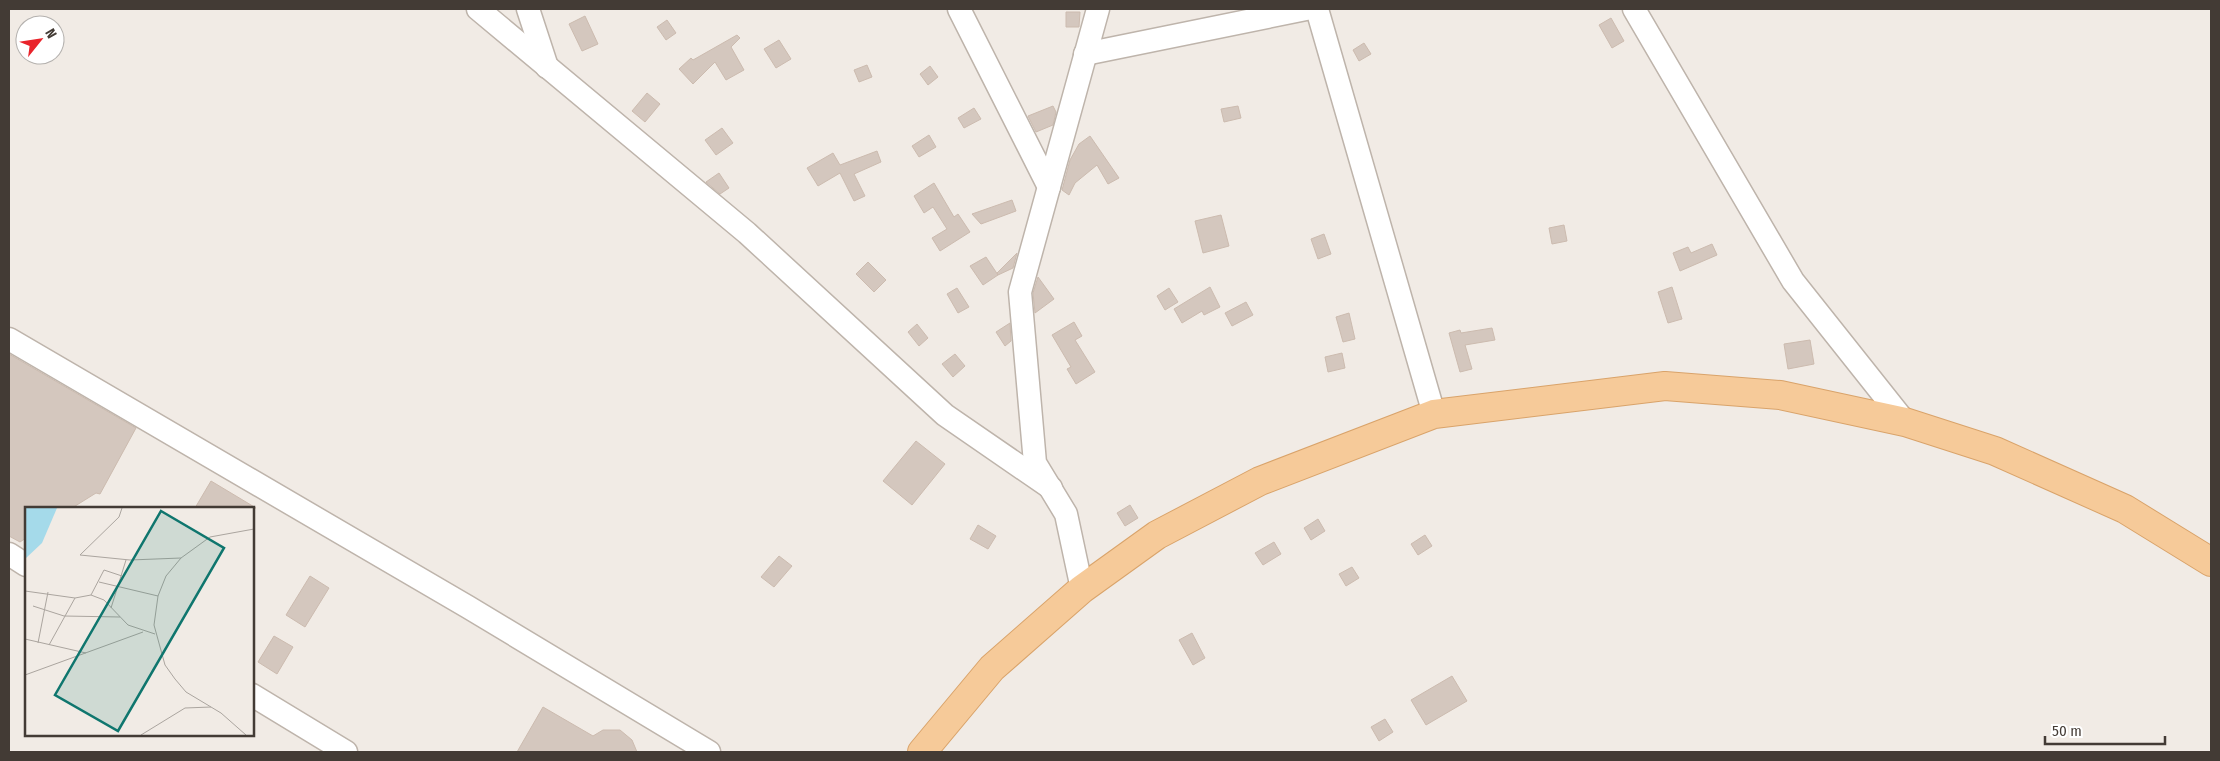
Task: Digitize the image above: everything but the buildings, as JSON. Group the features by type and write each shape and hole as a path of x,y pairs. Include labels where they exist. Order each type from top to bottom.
{"main road":[{"path":"922,752 992,668 1082,589 1157,534 1260,482 1434,414 1665,386 1780,396 1905,422 1995,451 2125,509 2211,562"}],"street":[{"path":"478,9 747,233 945,415 1051,488"},
{"path":"528,9 547,68"},
{"path":"959,9 1049,187"},
{"path":"1082,589 1066,514 1035,463 1020,292 1098,9"},
{"path":"1085,54 1306,9"},
{"path":"1317,9 1434,414"},
{"path":"1634,9 1792,281 1905,422"},
{"path":"9,339 468,607 709,752"},
{"path":"9,554 25,564"},
{"path":"254,696 346,752"}]}
